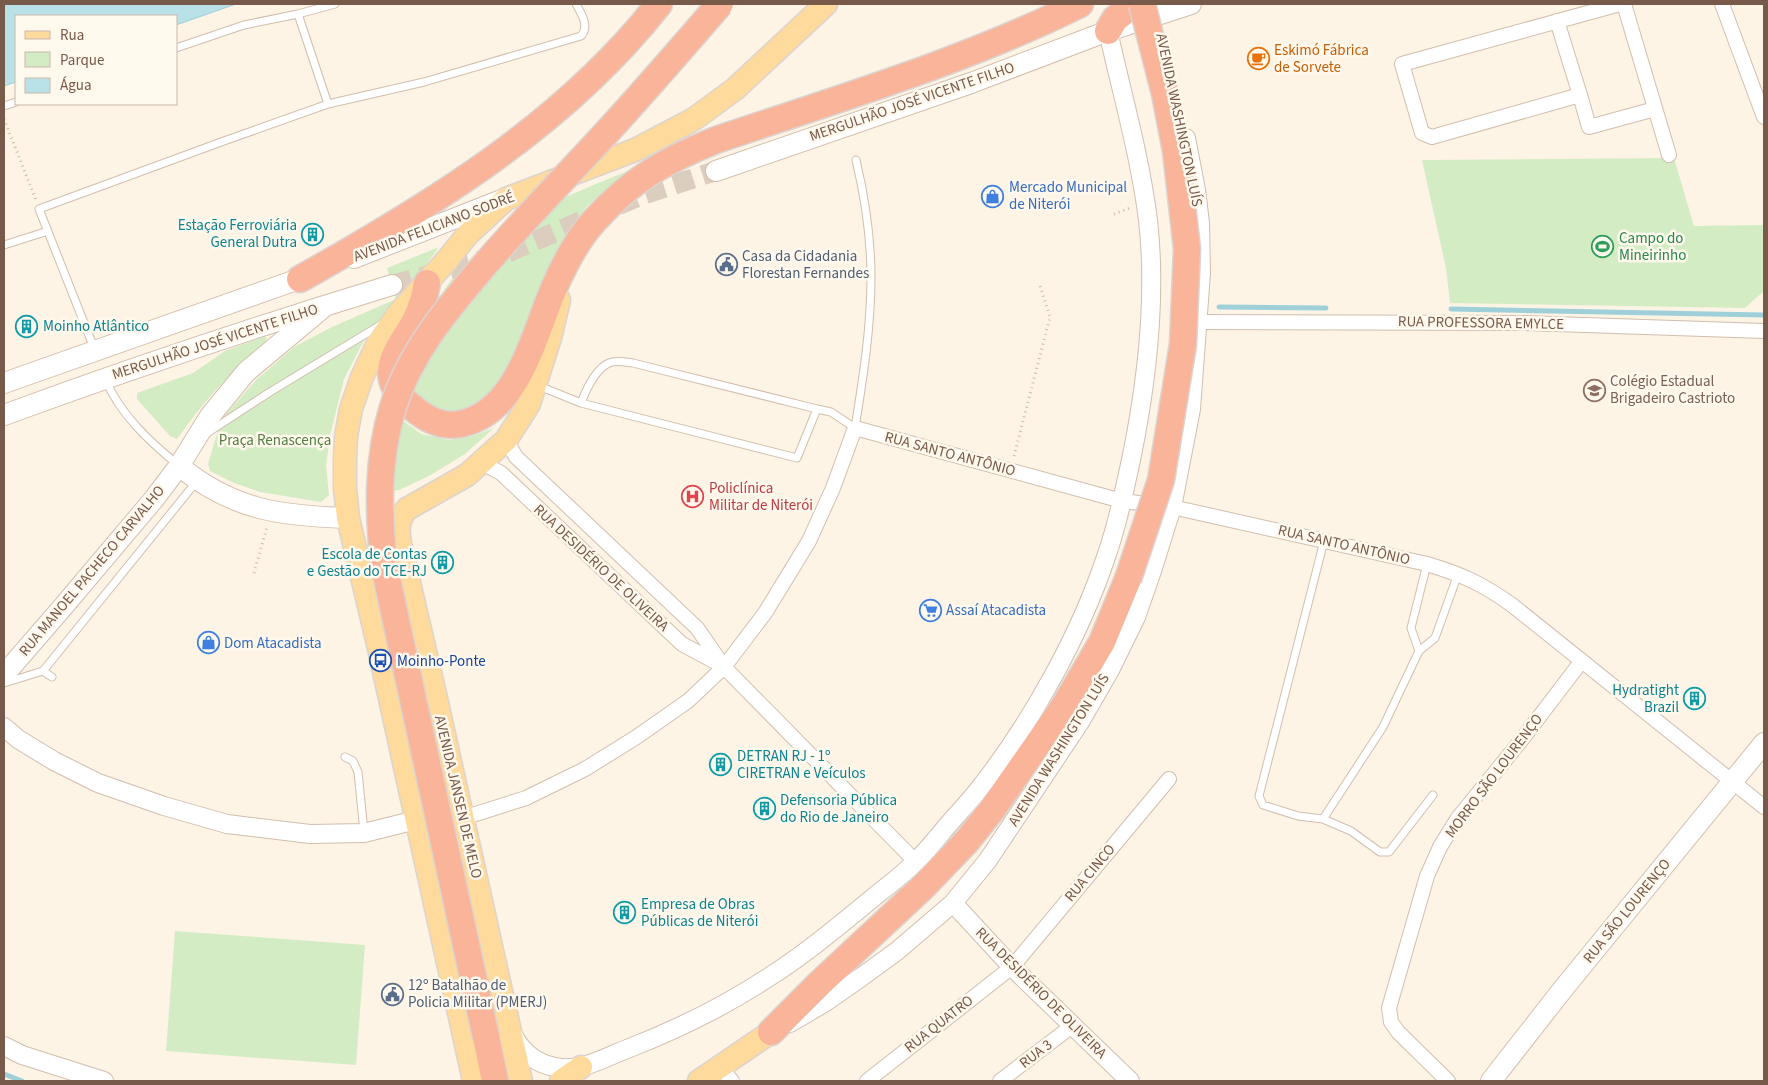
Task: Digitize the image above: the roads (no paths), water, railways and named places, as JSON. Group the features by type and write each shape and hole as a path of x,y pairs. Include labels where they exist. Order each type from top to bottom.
{"highway":[{"path":"300,279 380,234 424,206 472,174 547,119 609,63 659,4"},
{"path":"495,1081 384,565 380,527 380,482 384,442 393,406 411,364 433,328 494,254 596,144 720,4"},
{"path":"427,283 416,320 395,356 391,372 393,386 403,400 436,423 454,425 471,422 487,413 506,394 524,364 555,286 585,232 622,194 647,173 682,154 716,140 950,59 1004,38 1080,4"},
{"path":"771,1032 820,983 923,887 991,811 1065,706 1102,642 1128,579 1161,480 1184,344 1187,249 1176,151 1165,94 1144,8 1115,19 1108,31"}],"main road":[{"path":"1144,8 1191,4"},
{"name":"AVENIDA FELICIANO SODRÉ","path":"4,383 300,279 635,150 694,119 735,89 820,7"},
{"name":"MERGULHÃO JOSÉ VICENTE FILHO","path":"716,171 971,83 1108,31"},
{"path":"474,1081 378,644 348,518 345,488 345,457 346,436 351,408 362,377 378,343 398,314 468,234 506,199"},
{"path":"482,463 506,440 530,404 550,338 568,261"},
{"name":"MERGULHÃO JOSÉ VICENTE FILHO","path":"105,378 260,326 392,285"},
{"name":"MERGULHÃO JOSÉ VICENTE FILHO","path":"179,466 210,416 246,372 325,306"},
{"path":"4,415 105,378"},
{"name":"AVENIDA JANSEN DE MELO","path":"482,463 467,475 403,513 399,524 400,544 521,1081"},
{"path":"179,466 197,481 222,495 256,508 285,514 348,518"},
{"name":"RUA MANOEL PACHECO CARVALHO","path":"4,675 112,550 179,466"},
{"path":"378,644 390,624 398,620 404,619 411,622 421,634"},
{"name":"RUA SÃO LOURENÇO","path":"1491,1081 1563,989 1764,742"},
{"name":"AVENIDA WASHINGTON LUÍS","path":"699,1081 726,1074 771,1032"},
{"path":"561,1081 581,1067"}],"street":[{"path":"1580,96 1432,137 1422,133 1402,64 1620,4"},
{"path":"1624,4 1669,154"},
{"path":"1722,4 1764,117"},
{"name":"AVENIDA WASHINGTON LUÍS","path":"771,1032 824,1003 860,978 897,951 953,903 988,860 1080,722 1110,670 1136,617 1172,506 1191,409 1201,273 1200,223 1196,190 1186,140 1144,8"},
{"path":"1557,21 1589,127 1655,109"},
{"path":"511,1032 518,1045 533,1059 562,1068 581,1067 648,1041 723,1005 770,977 824,939 916,862 983,786 1044,692 1080,623 1107,555 1122,501 1138,426 1150,329 1152,278 1148,220 1138,158 1108,31"},
{"name":"RUA PROFESSORA EMYLCE","path":"1198,322 1523,323 1764,331"},
{"path":"463,818 526,798 585,769 635,738 688,701 724,667 765,613 809,541 833,488 855,428"},
{"name":"RUA SANTO ANTÔNIO","path":"855,428 1122,501 1172,506 1427,564 1458,573 1490,589 1512,605 1764,807"},
{"name":"RUA DESIDÉRIO DE OLIVEIRA","path":"506,440 516,457 696,628 724,667 916,862"},
{"name":"RUA DESIDÉRIO DE OLIVEIRA","path":"482,463 501,473 682,644 724,667"},
{"name":"MORRO SÃO LOURENÇO","path":"1448,1081 1390,1022 1389,1008 1427,876 1440,847 1458,818 1523,738 1581,662"},
{"path":"4,727 18,739 54,761 98,784 227,824 310,834 364,833 416,820"},
{"name":"RUA CINCO","path":"1012,967 1169,779"},
{"name":"RUA DESIDÉRIO DE OLIVEIRA","path":"953,903 1012,967 1130,1081"},
{"name":"RUA QUATRO","path":"867,1081 1012,967"},
{"name":"RUA 3","path":"1000,1081 1072,1026"},
{"path":"4,1046 22,1055 104,1081"}],"lane":[{"path":"178,47 244,25 335,4"},
{"path":"95,351 39,209 328,104 424,82 581,36 585,32 586,26 576,4"},
{"path":"298,14 328,104"},
{"path":"581,403 592,381 609,363 633,363 831,412 855,428 868,336 871,275 869,232 864,194 856,160"},
{"path":"4,245 48,231"},
{"path":"192,444 270,392 398,314"},
{"path":"105,378 116,400 138,429 154,446 179,466"},
{"path":"536,385 581,403 796,458 817,408"},
{"path":"4,684 43,671 197,481"},
{"path":"1324,541 1259,796 1263,805 1298,816 1323,819 1351,831 1380,852 1390,852 1434,795"},
{"path":"1419,651 1411,628 1427,564"},
{"path":"1323,819 1383,727 1419,651 1435,638 1458,573"},
{"path":"43,671 52,677"},
{"path":"345,757 353,761 358,772 364,833"}],"water":[{"path":"4,4 236,4 178,24 178,15 15,15 15,82 4,86"}],"waterway":[{"path":"1219,307 1326,308"},
{"path":"1451,309 1764,315"},
{"path":"4,1074 22,1081"}],"tunnel":[{"path":"392,285 502,255 642,195 716,171"}],"place":[{"name":"Eskimó Fábrica de Sorvete","path":"1258,59"},
{"name":"Mercado Municipal de Niterói","path":"993,196"},
{"name":"Estação Ferroviária General Dutra","path":"313,234"},
{"name":"Campo do Mineirinho","path":"1603,247"},
{"name":"Casa da Cidadania Florestan Fernandes","path":"726,265"},
{"name":"Moinho Atlântico","path":"27,326"},
{"name":"Colégio Estadual Brigadeiro Castrioto","path":"1594,390"},
{"name":"Policlínica Militar de Niterói","path":"693,497"},
{"name":"Escola de Contas e Gestão do TCE-RJ","path":"443,563"},
{"name":"Assaí Atacadista","path":"930,610"},
{"name":"Dom Atacadista","path":"208,643"},
{"name":"Moinho-Ponte","path":"381,661"},
{"name":"Hydratight Brazil","path":"1695,699"},
{"name":"DETRAN RJ - 1º CIRETRAN e Veículos","path":"721,765"},
{"name":"Defensoria Pública do Rio de Janeiro","path":"764,809"},
{"name":"Empresa de Obras Públicas de Niterói","path":"625,913"},
{"name":"12º Batalhão de Policia Militar (PMERJ)","path":"392,994"}],"park label":[{"name":"Praça Renascença","path":"275,440"}]}
